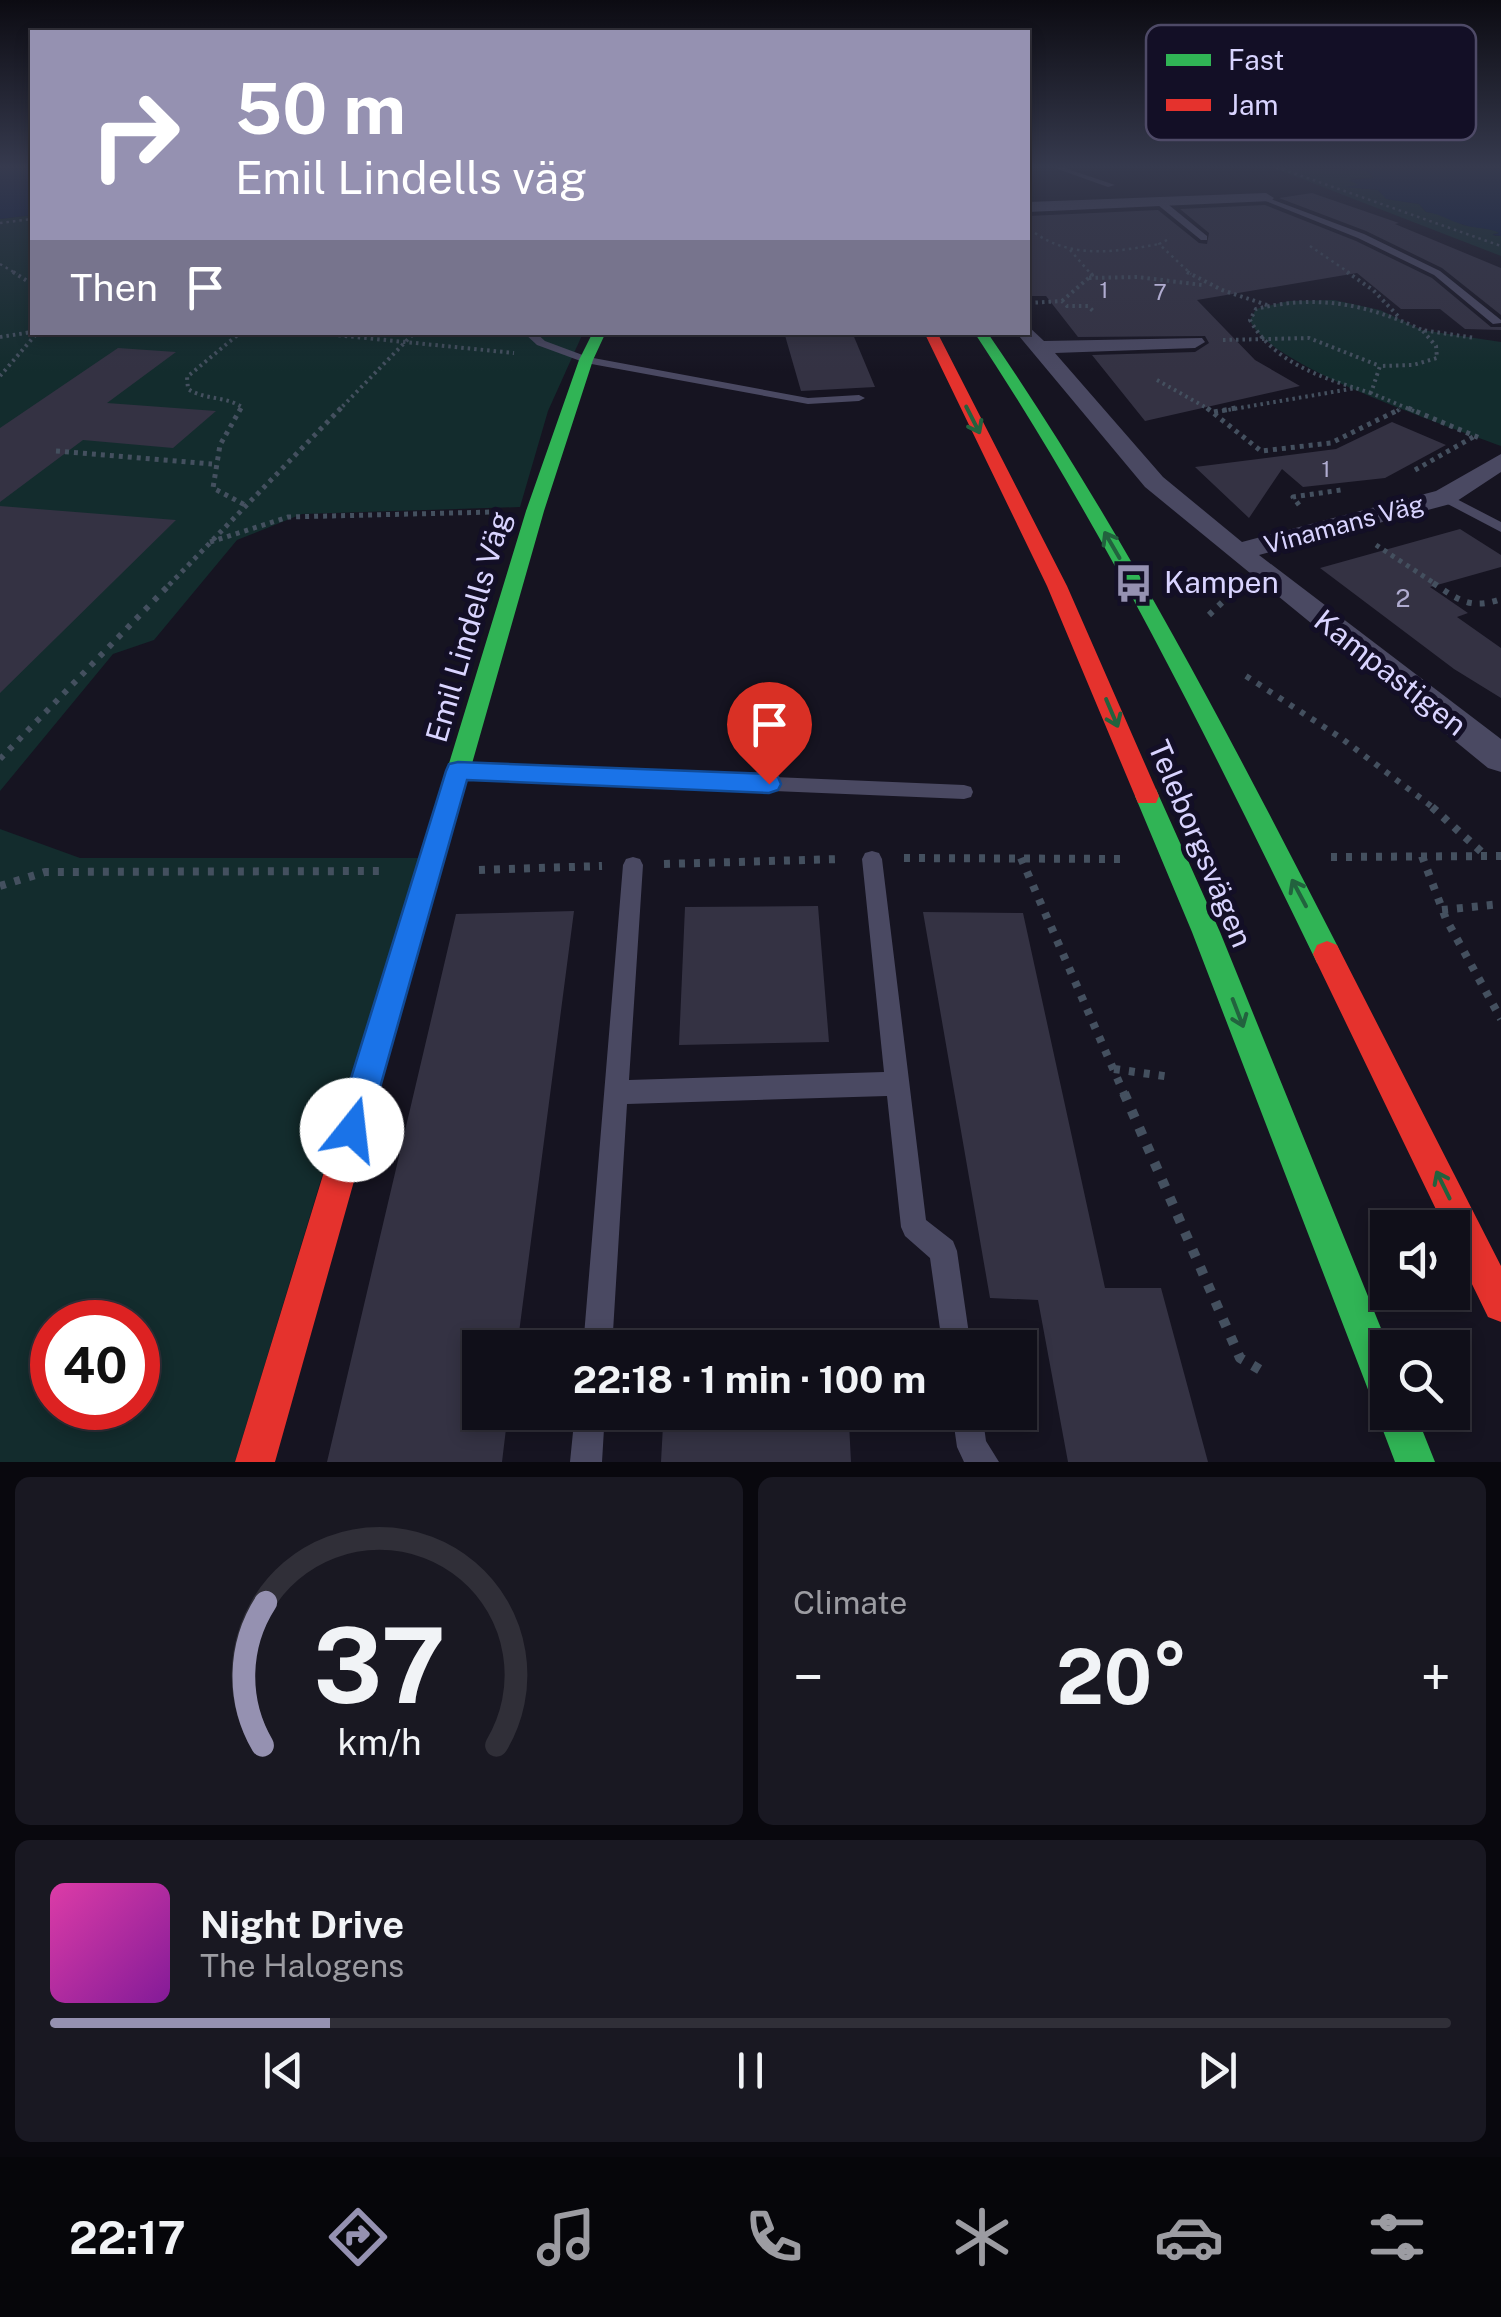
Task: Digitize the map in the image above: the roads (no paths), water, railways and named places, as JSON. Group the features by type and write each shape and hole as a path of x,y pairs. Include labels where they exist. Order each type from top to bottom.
{"main road":[{"name":"Emil Lindells Väg","path":"255,1462 535,510 586,360 598,335"},
{"name":"Teleborgsvägen","path":"931,335 1065,604 1206,932 1370,1347"},
{"name":"Teleborgsvägen","path":"982,335 1053,443 1134,584 1312,918 1501,1304"},
{"path":"1403,1430 1415,1462"}],"street":[{"path":"1032,340 1195,342"},
{"name":"Kampastigen","path":"1032,340 1154,482 1236,552 1501,758"},
{"name":"Vinamans Väg","path":"1236,552 1445,497 1494,451"}],"lane":[{"path":"1201,235 1204,238"},
{"path":"1359,235 1438,273 1497,322"},
{"path":"532,335 541,343 586,360 808,401 860,398"},
{"path":"1445,497 1501,528"},
{"name":"Emil Lindells Väg","path":"458,771 964,792"},
{"path":"872,858 914,1227 943,1251 955,1330"},
{"path":"598,1330 633,865"},
{"path":"618,1092 898,1084"},
{"path":"586,1462 589,1430"},
{"path":"970,1430 972,1447 983,1462"}],"place":[{"name":"Kampen","path":"1134,583"}]}
